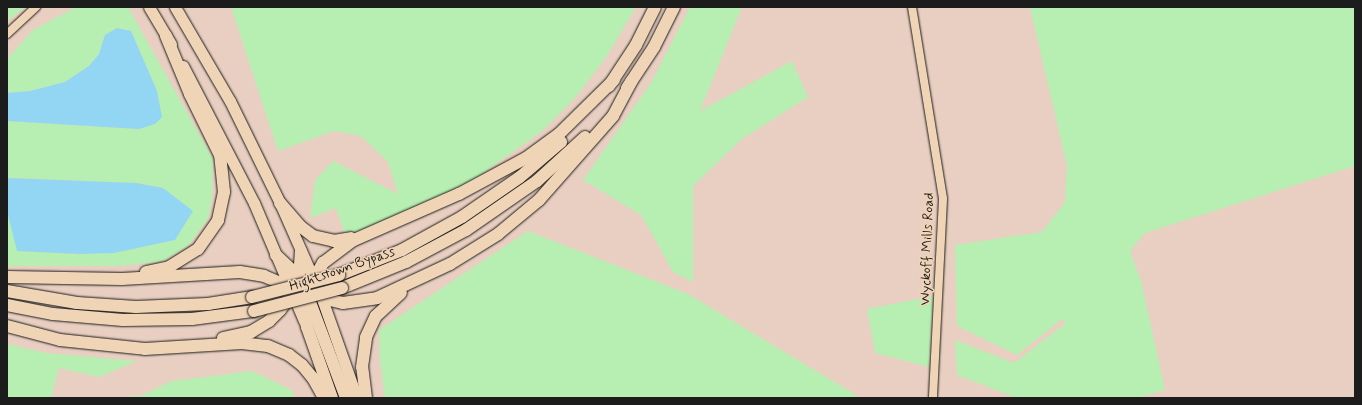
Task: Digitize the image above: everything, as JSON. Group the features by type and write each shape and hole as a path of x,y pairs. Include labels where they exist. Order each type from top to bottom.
{"highway":[{"name":"Hightstown Bypass","path":"7,291 77,303 136,307 208,304 252,297 339,275 417,242 495,195 533,167 566,137 614,80 655,7"},
{"name":"Hightstown Bypass","path":"7,305 53,314 123,320 192,319 254,311 342,288 426,253 500,209 537,181 575,147 600,122 632,81 674,7"},
{"path":"40,279 161,269 191,255 214,229 223,201 222,163 166,36"},
{"path":"332,398 307,327 309,288 333,254 362,236 454,196 526,158 555,137 614,80"},
{"path":"366,398 362,351 376,316 397,295 498,234 539,200 613,116 632,81"},
{"path":"280,203 301,227 318,238 334,241 362,236"},
{"path":"107,345 184,342 243,334 269,321 294,287 301,251"},
{"path":"276,255 294,287"},
{"path":"7,277 40,279 138,279 240,272 264,276 294,287 309,288 321,296 343,303 371,300 450,264"},
{"path":"309,288 316,316 346,398"},
{"path":"7,326 60,340 145,349 238,343 268,346 289,355 302,365 313,378 324,398"}],"main road":[{"path":"150,7 230,155 276,255"},
{"path":"175,7 230,101 280,203 301,251 309,288"},
{"path":"294,287 307,327"},
{"path":"321,296 357,398"}],"street":[{"path":"7,34 36,7"},
{"name":"Wyckoff Mills Road","path":"912,7 943,199 933,398"}],"green space":[{"path":"7,7 26,7 7,21"},
{"path":"76,7 128,7 213,159 212,200 208,219 188,246 161,262 117,266 7,266 7,202 17,251 80,254 97,253 174,198 163,188 136,183 7,178 7,121 139,129 157,91 131,31 117,28 105,35 99,54 89,66 65,82 30,91 7,93 7,59 33,30"},
{"path":"231,7 636,7 607,56 575,98 542,131 469,183 346,238 336,208 310,218 315,180 333,161 398,194 388,162 361,136 334,131 278,151"},
{"path":"690,7 742,7 700,111 792,61 808,97 742,139 693,186 693,282 673,272 641,215 583,180 651,83"},
{"path":"1030,7 1355,7 1355,166 1145,233 1130,251 1141,281 1165,390 1137,398 1017,398 957,375 955,340 1014,363 1066,323 1062,319 1017,355 957,326 955,245 1042,232 1065,202 1067,166"},
{"path":"528,231 688,294 861,398 385,398 380,359 379,330"},
{"path":"933,296 929,367 875,353 867,309"},
{"path":"7,344 46,353 137,361 99,377 59,368 51,398 7,398"},
{"path":"252,371 291,390 295,398 106,398 140,396 172,381"}],"water":[{"path":"117,28 131,31 157,91 162,117 155,124 139,129 7,121 7,93 30,91 65,82 89,66 99,54 105,35"},
{"path":"7,178 136,183 163,188 193,211 175,240 114,253 80,254 17,251 7,211"}]}
